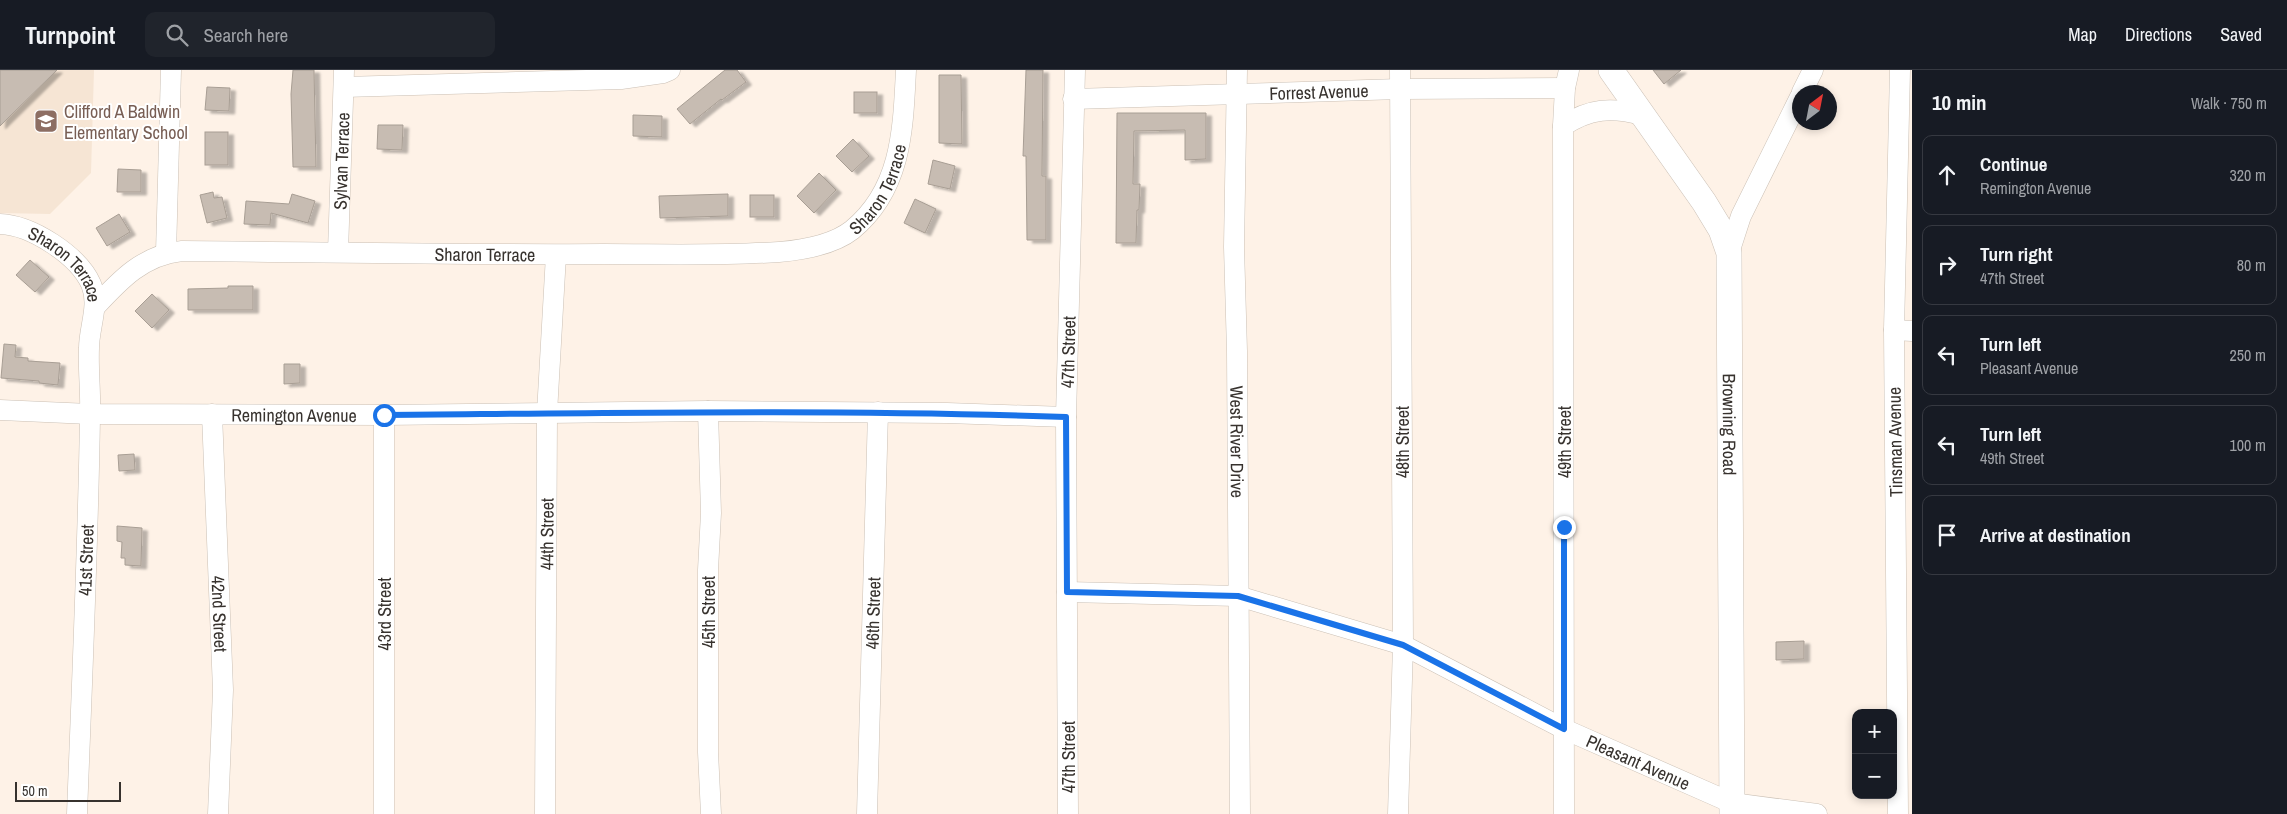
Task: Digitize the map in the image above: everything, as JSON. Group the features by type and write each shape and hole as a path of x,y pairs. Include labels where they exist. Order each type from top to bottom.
{"main road":[{"name":"Browning Road","path":"1611,70 1708,208 1721,230 1729,253 1732,809"}],"street":[{"path":"166,253 171,70"},
{"path":"344,78 621,79 663,73 670,70"},
{"name":"Sharon Terrace","path":"95,307 123,276 144,262 166,253 338,252 556,255 780,252 810,247 834,240 851,231 867,215 892,178 900,143 906,70"},
{"name":"47th Street","path":"1068,814 1066,417 1075,70"},
{"name":"West River Drive","path":"1237,70 1234,248 1238,351 1240,814"},
{"path":"1806,85 1813,70"},
{"name":"Tinsman Avenue","path":"1898,814 1903,331 1900,70"},
{"name":"Sylvan Terrace","path":"338,252 344,78"},
{"name":"Forrest Avenue","path":"1073,99 1236,94 1400,80 1567,79"},
{"name":"49th Street","path":"1564,814 1563,126 1567,79"},
{"name":"48th Street","path":"1398,814 1403,645 1400,80"},
{"path":"1563,126 1582,116 1598,111 1614,109 1642,116"},
{"path":"1729,253 1741,216 1792,113"},
{"name":"Sharon Terrace","path":"0,224 12,225 38,234 75,262 92,285 95,307"},
{"name":"44th Street","path":"545,814 547,413 556,255"},
{"name":"41st Street","path":"78,814 90,414 88,345 95,307"},
{"name":"Remington Avenue","path":"0,410 90,414 384,415 708,411 878,412 1066,417"},
{"name":"45th Street","path":"708,411 711,513 708,570 708,752 711,814"},
{"name":"46th Street","path":"866,814 878,412"},
{"name":"42nd Street","path":"212,414 223,690 218,814"},
{"name":"43rd Street","path":"384,415 384,814"},
{"name":"Pleasant Avenue","path":"1067,592 1238,596 1403,645 1564,729 1732,809 1817,814"}],"shaded area":[{"name":"Clifford A Baldwin Elementary School","path":"0,70 94,70 91,173 50,214 0,213"}],"building":[{"path":"0,70 57,70 0,126"},
{"path":"293,70 314,70 316,167 293,167 291,94"},
{"path":"725,70 737,70 746,82 690,124 677,109"},
{"path":"1026,70 1043,70 1042,176 1046,176 1046,240 1027,240 1026,156 1023,156"},
{"path":"1653,70 1681,70 1664,84"},
{"path":"939,75 961,75 962,144 939,143"},
{"path":"207,87 230,88 229,111 205,110"},
{"path":"854,92 877,92 877,113 854,113"},
{"path":"1117,113 1206,113 1206,159 1185,160 1185,130 1134,131 1133,184 1140,184 1136,243 1116,243"},
{"path":"633,115 662,116 662,137 633,136"},
{"path":"378,125 403,125 402,150 377,149"},
{"path":"205,132 228,132 228,165 205,165"},
{"path":"853,139 869,156 852,172 836,156"},
{"path":"933,160 955,166 950,189 928,184"},
{"path":"118,169 141,170 141,192 117,192"},
{"path":"819,173 836,190 814,213 797,196"},
{"path":"213,192 214,198 222,197 227,218 207,223 200,195"},
{"path":"292,194 315,201 308,223 271,213 270,225 244,224 246,201 289,204"},
{"path":"728,194 728,216 660,218 659,196"},
{"path":"750,195 774,195 774,217 750,217"},
{"path":"915,199 936,209 925,233 904,223"},
{"path":"119,214 130,232 107,246 96,228"},
{"path":"30,260 49,277 35,292 16,275"},
{"path":"228,286 253,286 253,310 188,310 188,289 228,288"},
{"path":"152,294 169,310 152,328 135,311"},
{"path":"4,344 16,345 15,357 28,358 28,361 60,363 58,385 39,383 39,381 1,378"},
{"path":"284,364 300,364 300,383 284,384"},
{"path":"134,454 135,470 119,471 118,455"},
{"path":"117,526 142,528 141,566 125,565 125,558 121,558 122,542 117,541"},
{"path":"1804,641 1804,659 1776,660 1776,642"}],"place":[{"name":"Clifford A Baldwin Elementary School","path":"46,121"}],"route":[{"path":"384,415 708,411 947,413 1066,417 1067,592 1238,596 1403,645 1564,729 1564,527"}]}
